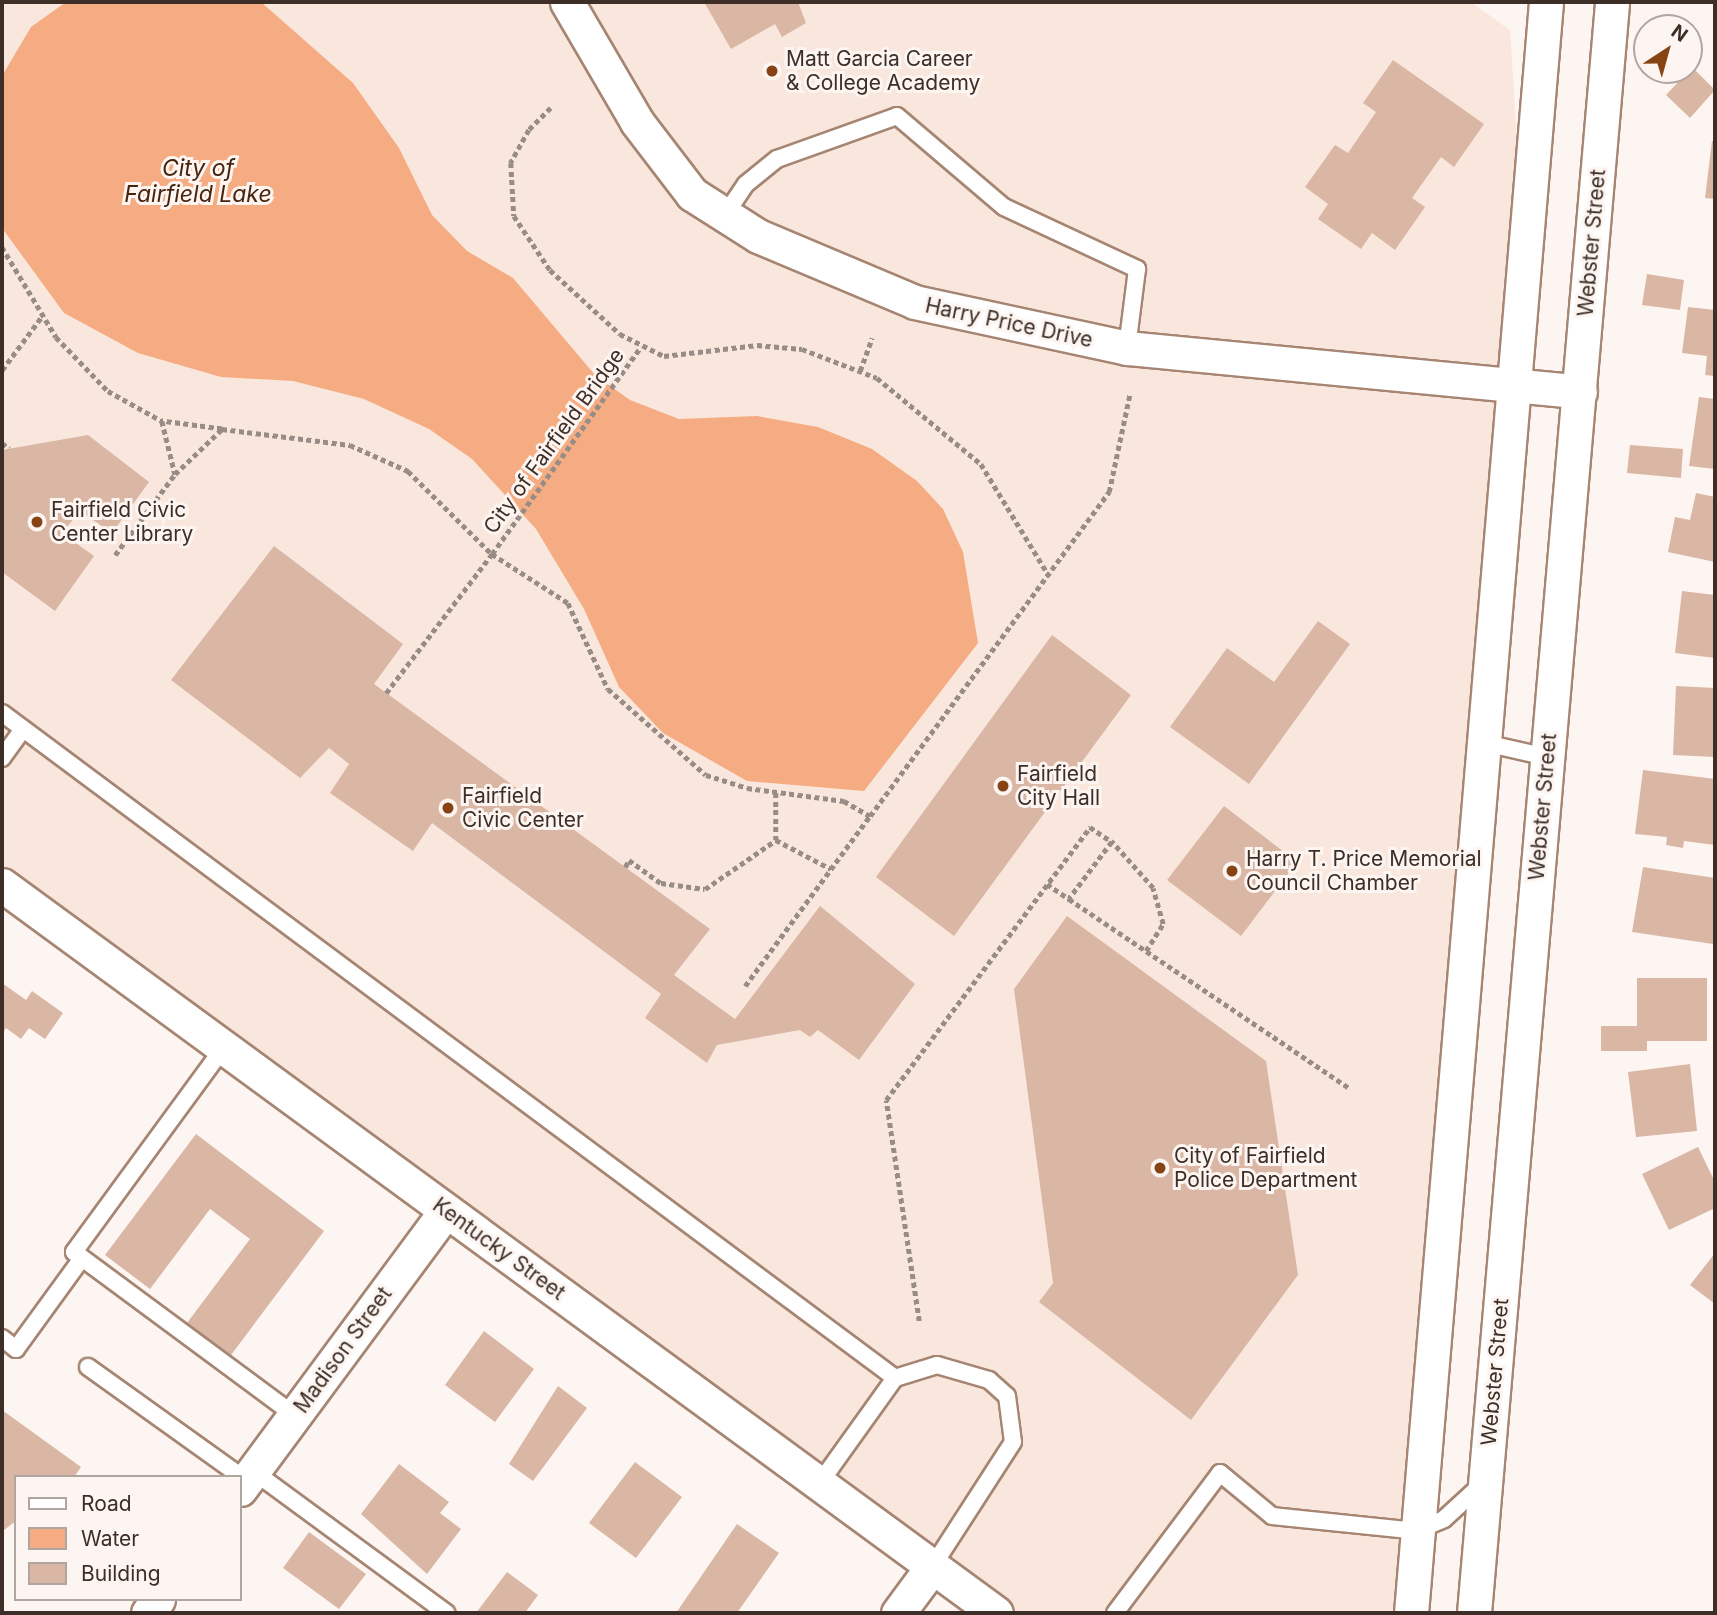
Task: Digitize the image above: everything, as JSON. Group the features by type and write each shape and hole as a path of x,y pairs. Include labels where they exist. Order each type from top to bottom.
{"street":[{"name":"Harry Price Drive","path":"567,2 637,122 692,194 758,236 915,302 1127,348 1580,392"},
{"path":"1411,1613 1546,2"},
{"name":"Webster Street","path":"1474,1613 1612,2"},
{"name":"Kentucky Street","path":"2,885 996,1613"},
{"name":"Madison Street","path":"246,1480 446,1211"},
{"path":"898,1613 932,1567"}],"lane":[{"path":"725,215 746,184 777,159 897,116 1004,207 1137,269 1127,348"},
{"path":"2,713 895,1378"},
{"path":"2,758 23,729"},
{"path":"1485,743 1547,757"},
{"path":"224,1047 74,1252 295,1415"},
{"path":"2,1338 16,1349 82,1258"},
{"path":"819,1484 895,1378 937,1365 962,1367 1007,1396 1014,1419 1004,1461 932,1567"},
{"path":"88,1367 239,1475"},
{"path":"1115,1613 1220,1473 1272,1516 1416,1531 1444,1519 1486,1481"},
{"path":"246,1480 446,1613"}],"path":[{"path":"551,108 529,130 511,163 514,216 550,270 641,347 664,356 757,345 802,349 860,371 981,464 1049,576"},
{"path":"2,247 43,315 107,391 162,421 379,454 408,471 492,554 568,603 608,689 658,738 706,775 776,793 844,801 870,816"},
{"path":"2,370 43,315"},
{"path":"860,371 872,338"},
{"name":"City of Fairfield Bridge","path":"386,693 492,554 641,347"},
{"path":"745,986 1109,492 1130,393"},
{"path":"162,421 174,474"},
{"path":"115,555 174,474 222,429"},
{"path":"2,443 9,448"},
{"path":"776,793 776,840"},
{"path":"919,1321 886,1100 1090,827 1112,842 1153,888 1163,924 1146,951"},
{"path":"625,867 629,860 661,883 705,889 776,840"},
{"path":"776,840 831,869"},
{"path":"1069,899 1112,842"},
{"path":"1047,884 1349,1088"}],"shaded area":[{"name":"Fairfield Civic Center","path":"2,2 1471,2 1510,30 1533,396 1416,1613 1019,1613 2,868"}],"water":[{"name":"City of Fairfield Lake","path":"66,2 261,2 353,83 399,148 432,215 467,251 513,278 595,375 630,400 679,419 757,416 818,427 872,449 917,481 943,509 963,552 978,643 864,791 747,781 663,733 619,687 584,609 536,529 472,459 429,429 364,399 293,381 221,377 138,353 64,313 2,228 2,76 31,27"}],"building":[{"path":"704,2 798,2 806,23 782,37 775,24 731,49"},
{"path":"1393,60 1484,124 1454,167 1441,157 1412,198 1425,207 1395,250 1372,233 1361,249 1318,219 1328,204 1305,187 1335,145 1348,153 1376,112 1363,103"},
{"path":"1703,78 1715,90 1690,118 1666,95 1676,84 1703,84"},
{"path":"1712,141 1715,141 1715,199 1705,198"},
{"path":"1647,274 1684,280 1680,310 1642,305"},
{"path":"1688,307 1715,310 1715,376 1705,375 1707,356 1682,353"},
{"path":"1699,397 1715,399 1715,469 1689,466"},
{"name":"Fairfield Civic Center Library","path":"88,435 149,482 112,533 80,511 62,533 94,556 55,611 2,572 2,450"},
{"path":"1630,445 1683,449 1681,478 1627,473"},
{"path":"1696,493 1715,497 1715,562 1668,552 1675,517 1690,520"},
{"name":"Fairfield Civic Center","path":"274,546 403,644 374,684 710,929 674,975 735,1019 820,906 915,984 859,1060 818,1030 810,1037 800,1030 717,1045 707,1063 645,1018 661,994 432,823 413,851 330,793 349,764 329,748 300,778 171,680"},
{"path":"1682,591 1715,595 1715,658 1675,653"},
{"path":"1318,621 1350,644 1249,784 1170,727 1227,648 1274,682"},
{"name":"Fairfield City Hall","path":"1052,635 1131,695 954,936 876,877"},
{"path":"1676,686 1715,688 1715,757 1673,755"},
{"path":"1643,770 1715,779 1715,845 1684,841 1683,848 1666,845 1667,837 1635,834"},
{"name":"Harry T. Price Memorial Council Chamber","path":"1224,806 1297,862 1241,936 1167,880"},
{"path":"1643,867 1715,878 1713,944 1632,932"},
{"name":"City of Fairfield Police Department","path":"1067,916 1266,1061 1298,1275 1191,1420 1039,1302 1053,1283 1014,989"},
{"path":"1637,978 1707,978 1707,1041 1647,1041 1647,1051 1601,1051 1601,1026 1637,1026"},
{"path":"2,983 26,1000 32,991 63,1013 45,1039 29,1028 21,1039 6,1028 2,1034"},
{"path":"1690,1064 1697,1131 1636,1137 1628,1072"},
{"path":"196,1134 324,1231 231,1355 187,1323 250,1239 210,1209 150,1289 105,1255"},
{"path":"1698,1147 1715,1182 1715,1208 1669,1230 1642,1174"},
{"path":"1715,1253 1715,1304 1690,1285"},
{"path":"484,1331 534,1369 495,1422 445,1385"},
{"path":"558,1386 587,1408 533,1481 509,1464"},
{"path":"2,1410 81,1467 75,1475 14,1475 14,1522 4,1530"},
{"path":"635,1462 682,1497 636,1558 589,1523"},
{"path":"399,1464 449,1502 440,1513 461,1529 427,1574 361,1514"},
{"path":"737,1524 779,1553 737,1613 676,1613"},
{"path":"309,1532 366,1574 339,1609 283,1568"},
{"path":"507,1572 538,1595 525,1613 476,1613"}],"place":[{"name":"Matt Garcia Career & College Academy","path":"772,71"},
{"name":"Fairfield Civic Center Library","path":"37,522"},
{"name":"Fairfield City Hall","path":"1003,786"},
{"name":"Fairfield Civic Center","path":"448,808"},
{"name":"Harry T. Price Memorial Council Chamber","path":"1232,871"},
{"name":"City of Fairfield Police Department","path":"1160,1168"}]}
